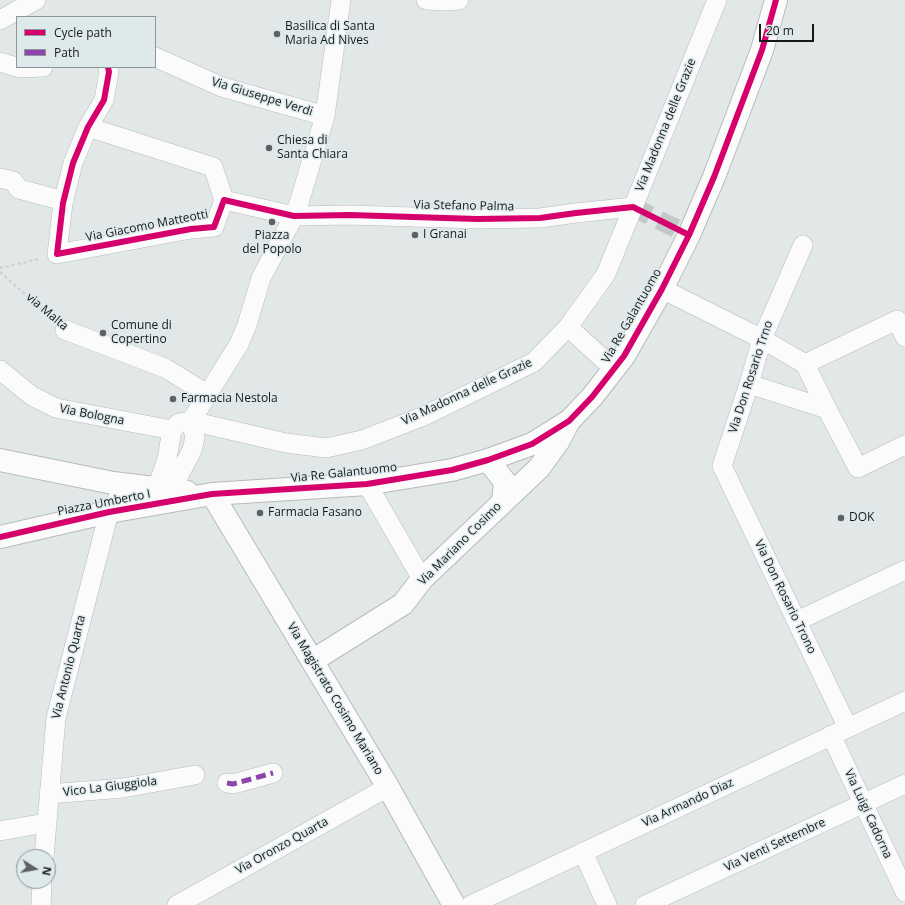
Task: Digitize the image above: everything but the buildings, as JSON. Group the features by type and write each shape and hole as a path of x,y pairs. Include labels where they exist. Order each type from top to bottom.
{"street":[{"path":"0,20 36,0"},
{"path":"164,494 180,473 192,450 195,437 191,421 248,325 261,278 294,216 324,116 340,0"},
{"path":"426,0 459,0"},
{"name":"Via Madonna delle Grazie","path":"191,421 286,443 326,448 362,440 424,416 534,362 568,327 606,274 717,0"},
{"name":"Via Re Galantuomo","path":"212,494 367,484 452,470 488,460 532,444 569,421 615,370 662,289 689,234 714,177 762,50 776,0"},
{"name":"Via Giuseppe Verdi","path":"156,57 222,87 324,116"},
{"path":"0,62 16,67"},
{"path":"57,254 64,201 73,163 88,127 104,100 109,72 108,68"},
{"path":"88,127 213,167 224,200 294,216"},
{"path":"0,178 12,181 19,189 64,201"},
{"name":"Via Giacomo Matteotti","path":"57,254 191,229 214,227 224,200"},
{"name":"Via Stefano Palma","path":"294,216 350,215 476,219 540,218 576,212 633,208"},
{"name":"Via Don Rosario Trno","path":"722,466 762,339 803,245"},
{"path":"662,289 762,339 805,364 858,468 905,445"},
{"path":"805,364 897,320 905,337"},
{"path":"568,327 615,370"},
{"name":"via Malta","path":"65,330 164,368 207,394"},
{"name":"Via Bologna","path":"0,370 32,396 56,408 172,430"},
{"path":"749,384 827,409"},
{"path":"164,494 167,459 172,430 179,423 191,421"},
{"name":"Via Mariano Cosimo","path":"312,661 403,604 422,579 538,468 558,442 569,421"},
{"name":"Piazza Umberto I","path":"0,460 164,494 212,494"},
{"path":"488,460 505,482 503,501"},
{"name":"Via Don Rosario Trono","path":"722,466 848,728"},
{"path":"100,480 102,492 101,514"},
{"path":"367,484 422,579"},
{"name":"Via Antonio Quarta","path":"44,849 56,718 101,514 126,485"},
{"name":"Piazza Umberto I","path":"0,537 101,514 164,494"},
{"name":"Via Magistrato Cosimo Mariano","path":"212,494 388,787 454,905"},
{"path":"797,621 905,570"},
{"name":"Via Armando Diaz","path":"471,905 905,701"},
{"name":"Via Luigi Cadorna","path":"831,736 905,892"},
{"path":"227,784 233,784 273,773"},
{"name":"Vico La Giuggiola","path":"49,794 123,788 196,775"},
{"name":"Via Venti Settembre","path":"645,905 905,784"},
{"name":"Via Oronzo Quarta","path":"177,905 388,787"},
{"path":"0,831 46,823"},
{"path":"583,852 607,905"},
{"path":"41,905 42,889"}],"path":[{"path":"0,268 57,254"}],"tunnel":[{"path":"633,207 689,235"}],"marked path":[{"path":"227,783 233,784 273,773"}],"cycle path":[{"path":"0,537 109,512 212,494 367,484 452,470 488,460 532,444 569,421 592,397 624,356 662,289 689,235 714,177 762,50 776,0"},
{"path":"108,68 109,72 104,100 88,127 73,163 63,203 57,254 191,229 214,227 224,200 294,216 350,215 477,219 540,218 633,207 689,235"}],"place":[{"name":"Basilica di Santa Maria Ad Nives","path":"277,34"},
{"name":"Chiesa di Santa Chiara","path":"269,148"},
{"name":"Piazza del Popolo","path":"272,222"},
{"name":"I Granai","path":"415,235"},
{"name":"Comune di Copertino","path":"103,333"},
{"name":"Farmacia Nestola","path":"173,399"},
{"name":"Farmacia Fasano","path":"260,513"},
{"name":"DOK","path":"841,518"}]}
